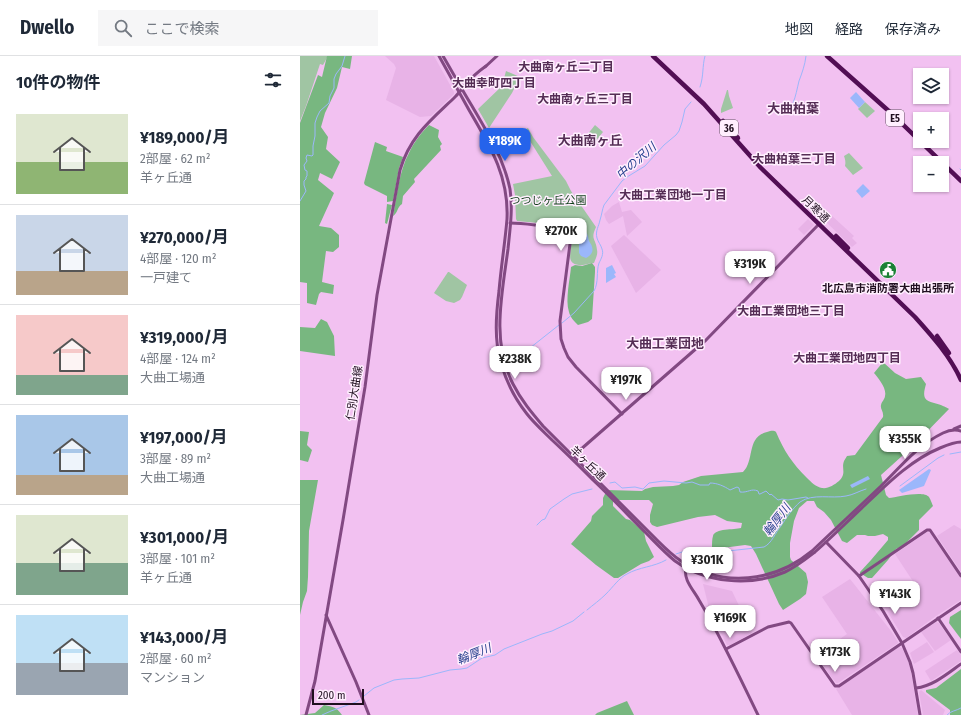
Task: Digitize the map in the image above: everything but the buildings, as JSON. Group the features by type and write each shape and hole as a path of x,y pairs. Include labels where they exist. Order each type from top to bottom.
{"highway":[{"name":"月寒通","path":"653,56 704,104 755,162 918,316 944,345 961,373"},
{"name":"月寒通","path":"657,56 706,102 760,163 915,317 934,338 951,361 961,380"},
{"name":"E5","path":"823,56 932,156"},
{"name":"E5","path":"827,56 891,113 961,181"},
{"path":"949,173 961,185"}],"main road":[{"name":"羊ヶ丘通","path":"439,56 461,91"},
{"name":"羊ヶ丘通","path":"443,56 488,142 500,168 504,181 509,223 496,313 496,340 500,362 509,386 527,415 572,457 668,554 701,574 725,580 739,581 764,578 786,571 804,561 909,457 930,440 944,432 961,426"},
{"name":"仁別大曲線","path":"306,715 315,681 365,387 377,295 400,170 407,151 423,128 461,91 464,85 497,56"},
{"path":"509,223 552,226 562,229 567,234 570,244 560,321 560,333 564,348 568,357 576,367 622,414"},
{"path":"572,457 706,340 820,223"},
{"path":"950,430 961,431"},
{"name":"羊ヶ丘通","path":"825,541 888,483 909,466 935,450 961,441"},
{"path":"859,576 927,530 930,530 961,576"},
{"path":"825,541 859,576 880,606 902,643 911,663 920,715"},
{"path":"686,566 686,579 710,617 758,715"},
{"path":"726,649 764,629 789,622 835,686 839,686 961,603"},
{"path":"326,615 369,715"},
{"path":"938,618 961,652"},
{"path":"916,688 922,688 930,684 961,664"}],"shaded area":[{"path":"385,56 434,56 454,94 431,116 420,117 386,100 396,68 394,64"},
{"path":"619,202 622,212 631,210 642,222 627,236 623,216 609,224 604,214 612,206"},
{"path":"831,215 854,236 852,238 857,243 852,247 825,221"},
{"path":"808,219 814,225 804,235 798,229"},
{"path":"624,235 661,270 636,293 611,246"},
{"path":"954,525 961,529 961,572 937,536"},
{"path":"927,532 930,533 961,578 961,600 906,638 903,637 884,606 916,586 895,554"},
{"path":"850,579 891,631 898,643 836,683 816,656 847,634 822,597"},
{"path":"703,584 732,591 752,633 730,645 727,645 711,613 711,607 709,608"},
{"path":"936,622 939,623 951,640 935,651 921,632"},
{"path":"927,642 934,652 914,664 910,653"},
{"path":"899,647 902,648 908,661 918,715 852,715 836,689"},
{"path":"957,650 961,655 961,661 931,681 925,671"},
{"path":"921,690 945,710 943,715 923,715 919,692"}],"green space":[{"path":"300,56 328,56 323,65 320,64 300,121"},
{"path":"327,56 352,56 350,69 342,67 337,88 325,113 321,127 328,137 326,149 340,162 332,179 320,173 318,180 334,193 319,226 331,228 339,235 339,247 333,252 326,251 322,282 334,285 333,294 321,292 316,305 307,303 307,283 300,282 300,123 318,75 322,77"},
{"path":"506,71 520,77 512,93 489,128 478,109 502,86"},
{"path":"727,90 733,108 721,113 721,109"},
{"path":"865,102 875,111 867,118 858,109"},
{"path":"429,125 439,130 438,137 442,144 440,146 441,150 414,179 415,182 403,196 402,204 393,216 399,184 406,160 415,141"},
{"path":"595,125 603,132 591,147 583,140"},
{"name":"つつじヶ丘公園","path":"528,128 566,181 571,191 596,227 593,237 597,256 594,263 581,265 574,264 572,262 570,259 570,237 559,225 517,221 516,219 513,184 552,176 525,133 524,130"},
{"path":"375,142 387,147 386,151 403,157 399,168 393,201 387,202 387,196 365,185 364,183"},
{"path":"849,153 863,168 853,175 845,166 844,156"},
{"path":"387,204 392,205 387,224 385,223"},
{"path":"592,263 595,267 595,272 592,319 578,325 570,316 568,307 571,267 575,265 582,266"},
{"path":"448,272 467,285 460,300 454,303 446,301 434,293"},
{"path":"321,319 327,322 334,336 335,356 300,351 300,327 315,328"},
{"path":"883,362 895,373 906,379 921,377 926,384 924,395 926,400 949,409 912,447 881,475 886,495 889,498 910,494 922,494 929,497 933,506 919,520 919,530 903,546 896,549 872,578 868,578 860,572 888,540 888,537 883,534 875,536 857,535 847,543 842,541 831,520 817,507 814,501 807,501 799,508 794,521 790,543 791,560 806,573 808,582 806,594 783,610 751,546 745,545 715,549 712,547 714,533 721,530 741,528 742,523 727,521 715,515 698,517 657,527 652,525 650,522 653,504 649,500 617,500 613,502 613,506 626,519 630,520 644,532 646,541 654,557 618,578 614,578 596,565 571,544 591,521 592,516 603,505 603,498 607,490 642,491 653,487 679,485 683,482 701,476 743,472 747,467 753,444 756,439 760,435 771,431 776,432 789,456 812,483 822,488 833,485 843,476 843,464 847,456 855,455 883,417 881,404 885,397 885,390 882,383 874,373"},
{"path":"300,431 309,432 307,445 312,450 308,462 300,460"},
{"path":"300,480 318,480 309,531 307,591 300,615"},
{"path":"961,610 961,639 949,623 950,617"},
{"path":"961,669 961,715 950,715 950,710 926,692 926,690 936,688"},
{"path":"627,701 634,715 595,715 597,713"},
{"path":"324,705 338,710 342,715 300,715 315,713"}],"water":[{"path":"856,92 865,102 859,108 850,98"},
{"path":"863,184 870,191 862,198 856,191"},
{"path":"585,231 592,246 591,254 586,258 581,256 579,253 579,235"},
{"path":"612,265 616,273 614,274 616,277 606,283 606,268"},
{"path":"929,469 931,470 924,486 902,493 899,490"},
{"path":"868,476 870,479 852,488 850,485"}],"waterway":[{"path":"300,201 306,191 304,181 307,176 307,171 305,170 304,165 307,161 307,155 313,155 315,123 320,111 329,103 330,96 334,88 334,79 342,66 345,56"},
{"name":"中の沢川","path":"700,87 705,56"},
{"path":"793,103 806,56"},
{"name":"中の沢川","path":"562,323 574,313 596,288 598,266 603,253 596,233 604,205 622,181 645,166 664,145 676,135 679,131 685,109 691,102"},
{"name":"中の沢川","path":"511,363 559,325"},
{"name":"輪厚川","path":"950,454 961,452"},
{"name":"輪厚川","path":"900,486 944,455"},
{"path":"610,483 615,482 622,488 635,487 643,489 649,483 664,481 686,483 692,482 700,485 709,485 710,483 713,483 730,490 737,487 739,488 740,492 756,490 760,494 766,491 778,500 808,498"},
{"path":"537,525 545,519 550,509 564,499 572,494 592,489"},
{"name":"輪厚川","path":"676,554 691,549 710,553 764,547 771,540 795,507 805,499 816,497 840,497 866,489"},
{"name":"輪厚川","path":"587,610 624,576 636,570 666,560"},
{"name":"輪厚川","path":"364,696 374,688 394,680 419,678 450,670 467,668 482,658 495,655 504,649 552,631 573,621 584,612"},
{"name":"輪厚川","path":"322,715 359,700"},
{"path":"947,715 961,708"}],"place":[{"name":"北広島市消防署大曲出張所","path":"888,270"}],"district":[{"name":"大曲南ヶ丘二丁目","path":"566,67"},
{"name":"大曲幸町四丁目","path":"494,83"},
{"name":"大曲南ヶ丘三丁目","path":"585,99"},
{"name":"大曲柏葉","path":"793,108"},
{"name":"大曲南ヶ丘","path":"590,140"},
{"name":"大曲柏葉三丁目","path":"794,159"},
{"name":"大曲工業団地一丁目","path":"673,195"},
{"name":"大曲工業団地三丁目","path":"791,311"},
{"name":"大曲工業団地","path":"665,343"},
{"name":"大曲工業団地四丁目","path":"847,358"}]}
